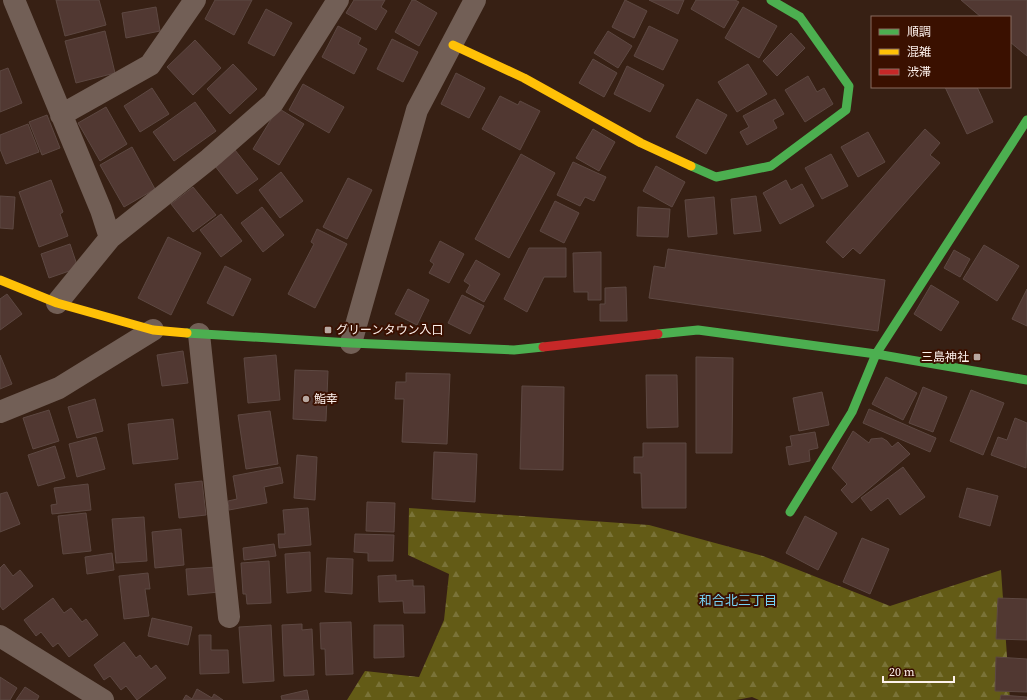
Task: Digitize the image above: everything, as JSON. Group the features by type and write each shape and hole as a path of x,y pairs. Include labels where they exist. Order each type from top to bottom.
{"street":[{"path":"14,0 101,210 110,238"},
{"path":"61,115 150,65 195,0"},
{"path":"57,303 110,238 209,159 273,103 338,0"},
{"path":"351,343 417,110 453,45 475,0"},
{"path":"453,45 524,78 641,143 716,177 771,166 846,110 849,86 800,17 771,0"},
{"path":"790,512 852,412 876,354 1027,120"},
{"path":"0,280 57,303 153,330 351,343 514,350 698,330 876,354 1027,380"},
{"path":"0,412 59,388 153,330"},
{"path":"199,334 228,617"},
{"path":"0,636 103,700"}],"green space":[{"path":"409,508 649,525 763,556 890,606 1001,570 1010,700 759,700 752,697 736,700 347,700 365,671 419,677 444,620 449,574 408,555"}],"building":[{"path":"56,0 99,0 106,25 65,36"},
{"path":"215,0 252,0 234,35 205,19"},
{"path":"354,0 385,0 381,7 387,11 376,30 346,13"},
{"path":"412,0 415,0 437,13 419,46 395,32"},
{"path":"625,0 647,11 634,38 612,27"},
{"path":"649,0 684,0 678,14"},
{"path":"696,0 735,0 739,2 724,28 691,9"},
{"path":"961,0 1027,0 1027,56 1011,43 1011,16 980,16"},
{"path":"156,7 160,31 126,38 122,13"},
{"path":"743,7 777,26 759,58 725,38"},
{"path":"266,9 292,23 274,56 248,43"},
{"path":"338,26 361,38 358,44 367,49 354,74 322,57"},
{"path":"649,26 678,40 663,70 634,56"},
{"path":"105,31 115,73 76,83 65,41"},
{"path":"608,31 632,46 618,68 594,53"},
{"path":"791,33 805,48 777,76 763,61"},
{"path":"392,39 418,52 403,82 377,69"},
{"path":"195,40 221,68 193,95 167,67"},
{"path":"593,59 617,73 604,97 579,83"},
{"path":"233,64 257,89 230,114 207,89"},
{"path":"748,64 767,94 737,112 718,82"},
{"path":"627,66 664,85 650,112 614,94"},
{"path":"8,68 22,103 0,112 0,71"},
{"path":"456,73 485,88 469,118 441,104"},
{"path":"808,76 817,92 824,88 833,104 805,122 785,90"},
{"path":"303,84 344,107 329,133 289,110"},
{"path":"152,88 169,114 140,132 124,106"},
{"path":"945,88 977,88 993,122 967,134"},
{"path":"500,96 518,105 520,101 540,111 520,150 482,129"},
{"path":"697,99 727,115 706,154 676,137"},
{"path":"775,99 784,114 773,120 777,128 747,145 740,132 749,127 743,116"},
{"path":"195,102 216,131 174,161 153,132"},
{"path":"106,107 127,144 100,161 78,123"},
{"path":"278,108 304,124 279,165 253,149"},
{"path":"47,115 60,148 42,155 29,122"},
{"path":"28,124 39,152 6,164 0,149 0,135"},
{"path":"593,129 615,142 599,171 576,158"},
{"path":"925,129 940,143 930,155 940,163 860,254 853,248 843,258 826,242"},
{"path":"868,132 885,162 858,177 841,147"},
{"path":"132,147 155,189 124,207 100,165"},
{"path":"235,150 258,179 237,194 215,166"},
{"path":"521,154 555,173 509,258 475,239"},
{"path":"831,154 848,186 822,199 805,168"},
{"path":"573,162 606,177 594,201 585,197 580,206 557,195"},
{"path":"656,166 685,182 672,207 643,191"},
{"path":"281,172 303,201 280,218 259,190"},
{"path":"348,178 372,190 347,239 323,227"},
{"path":"51,180 63,212 60,214 68,236 39,247 19,192"},
{"path":"786,180 791,190 802,184 814,206 780,224 763,193"},
{"path":"193,187 216,215 193,232 171,204"},
{"path":"0,196 15,197 13,229 0,228"},
{"path":"756,196 761,231 734,234 731,199"},
{"path":"714,197 717,234 688,237 685,200"},
{"path":"555,201 579,213 564,243 540,231"},
{"path":"262,207 284,235 263,252 241,223"},
{"path":"638,207 670,209 668,237 637,236"},
{"path":"221,214 242,241 221,257 200,230"},
{"path":"317,229 347,244 315,308 288,294 314,244 311,242"},
{"path":"168,237 201,253 171,315 138,298"},
{"path":"440,241 464,254 449,283 429,273 434,264 430,261"},
{"path":"70,244 78,268 49,278 41,254"},
{"path":"984,245 1019,266 997,301 963,279"},
{"path":"529,248 566,248 566,277 544,277 527,312 504,299"},
{"path":"668,249 885,280 878,331 649,298 654,266 665,268"},
{"path":"954,250 970,259 960,277 944,268"},
{"path":"601,252 601,300 588,300 588,292 574,292 573,253"},
{"path":"476,260 500,274 484,302 466,292 470,285 464,281"},
{"path":"225,266 251,279 233,316 207,303"},
{"path":"931,285 959,302 941,331 914,314"},
{"path":"626,287 627,321 600,321 600,304 605,304 605,288"},
{"path":"408,289 429,300 417,325 395,314"},
{"path":"1027,289 1027,326 1012,319"},
{"path":"7,294 22,314 0,330 0,299"},
{"path":"462,295 484,306 470,334 448,323"},
{"path":"183,351 188,383 162,386 157,355"},
{"path":"0,355 12,384 0,389"},
{"path":"276,355 280,400 248,403 244,358"},
{"path":"696,357 733,358 732,453 696,453"},
{"path":"295,370 328,371 326,421 293,419"},
{"path":"406,373 450,374 447,444 402,442 404,399 395,399 396,382 406,382"},
{"path":"646,375 677,375 678,427 647,428"},
{"path":"886,377 917,393 903,420 872,404"},
{"path":"522,386 564,387 563,470 520,469"},
{"path":"923,387 947,397 933,432 909,423"},
{"path":"971,390 1004,403 983,455 950,441"},
{"path":"822,392 829,425 799,431 793,398"},
{"path":"95,399 103,431 77,438 68,407"},
{"path":"869,409 936,438 930,452 863,423"},
{"path":"49,410 59,441 33,449 23,418"},
{"path":"270,411 278,464 246,469 238,415"},
{"path":"1015,418 1027,423 1026,468 991,455 998,437 1007,440"},
{"path":"173,419 178,459 133,464 128,424"},
{"path":"853,431 869,443 871,439 882,438 892,447 898,442 910,454 852,503 841,490 847,484 832,468"},
{"path":"815,432 818,448 809,450 810,461 789,465 786,447 792,446 790,436"},
{"path":"96,437 105,469 77,477 69,444"},
{"path":"643,443 686,443 686,508 642,508 641,473 634,473 634,457 643,457"},
{"path":"55,446 65,478 38,486 28,455"},
{"path":"434,452 477,454 475,502 432,499"},
{"path":"297,455 317,457 315,500 294,498"},
{"path":"280,467 283,483 264,487 267,503 229,510 228,501 237,499 233,476"},
{"path":"903,467 925,497 900,515 888,498 871,511 861,498"},
{"path":"202,481 206,515 179,518 175,484"},
{"path":"88,484 91,510 52,514 51,505 57,504 54,488"},
{"path":"967,488 998,496 990,526 959,517"},
{"path":"7,492 20,524 0,532 0,494"},
{"path":"367,502 395,503 394,532 366,531"},
{"path":"308,508 311,545 279,548 278,534 285,534 283,510"},
{"path":"86,513 91,551 63,554 58,516"},
{"path":"805,516 837,533 818,570 786,553"},
{"path":"144,517 147,561 116,563 112,519"},
{"path":"181,529 184,565 155,568 152,532"},
{"path":"355,534 394,535 393,561 368,561 368,553 354,552"},
{"path":"862,538 889,549 870,594 843,582"},
{"path":"274,544 276,556 244,560 243,548"},
{"path":"310,552 311,591 287,593 285,554"},
{"path":"112,553 114,570 87,574 85,557"},
{"path":"327,558 353,559 352,594 325,592"},
{"path":"269,561 271,603 247,604 246,594 243,594 241,563"},
{"path":"4,564 13,576 20,570 33,586 3,610 0,606 0,568"},
{"path":"217,567 219,592 188,595 186,569"},
{"path":"148,573 150,589 145,589 149,616 124,619 119,576"},
{"path":"396,575 396,581 413,580 413,586 424,586 425,613 404,613 403,601 379,602 378,576"},
{"path":"53,598 64,613 71,608 82,622 86,619 98,635 69,657 58,643 53,647 41,632 36,636 24,620"},
{"path":"998,598 1027,599 1027,640 996,639"},
{"path":"152,618 192,627 188,645 148,636"},
{"path":"351,622 353,674 326,675 325,649 321,649 320,623"},
{"path":"302,624 302,630 312,629 314,675 284,676 282,625"},
{"path":"271,625 274,681 243,683 239,627"},
{"path":"374,625 403,625 404,657 374,658"},
{"path":"199,635 211,635 211,650 228,650 229,673 200,674"},
{"path":"124,642 136,658 140,655 151,669 156,665 166,678 137,700 126,686 121,690 110,676 104,680 94,665"},
{"path":"996,657 1027,659 1027,692 995,691"},
{"path":"0,677 17,688 10,700 0,700"},
{"path":"25,687 39,696 37,700 16,700"},
{"path":"197,689 212,698 214,694 223,700 183,700 186,695 192,699"},
{"path":"307,690 309,700 282,700 281,696"},
{"path":"1001,695 1027,697 1027,700 1000,700"}],"traffic: fast":[{"path":"691,166 716,177 771,166 846,110 849,86 800,17 771,0"},
{"path":"790,512 852,412 876,354 1027,120"},
{"path":"658,334 698,330 876,354 1027,380"},
{"path":"187,333 351,343 514,350 543,347"}],"traffic: slow":[{"path":"453,45 524,78 641,143 691,166"},
{"path":"0,280 57,303 153,330 187,333"}],"traffic: jam":[{"path":"543,347 658,334"}],"place":[{"name":"グリーンタウン入口","path":"328,330"},
{"name":"三島神社","path":"977,357"},
{"name":"鮨幸","path":"306,399"}],"district":[{"name":"和合北三丁目","path":"738,600"}]}
